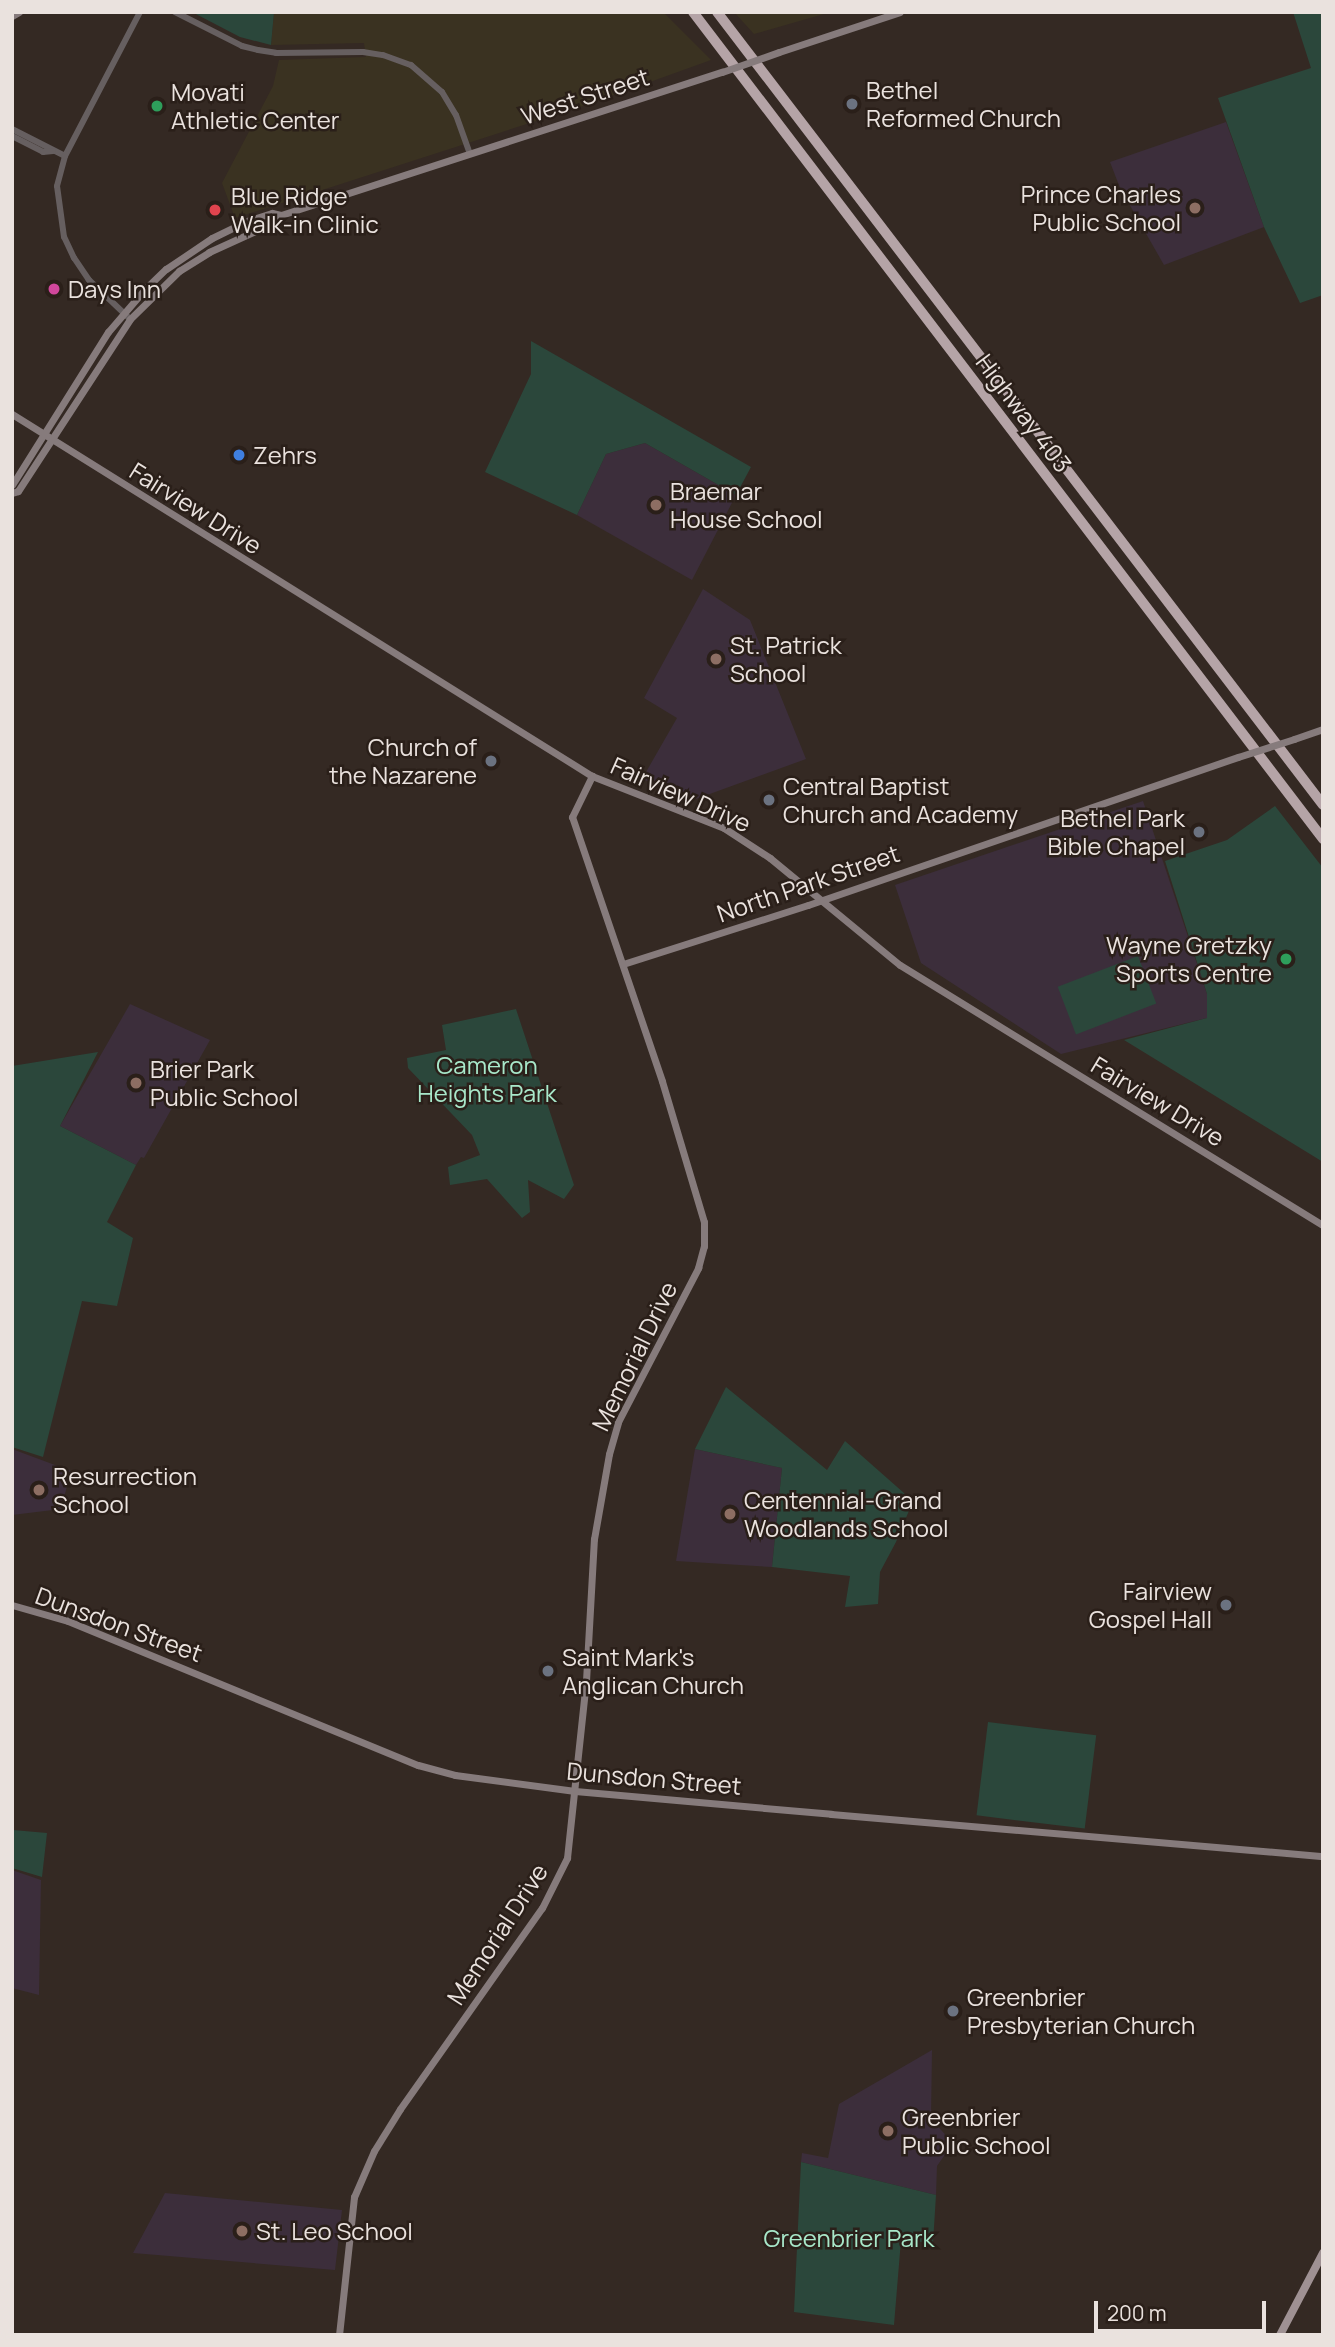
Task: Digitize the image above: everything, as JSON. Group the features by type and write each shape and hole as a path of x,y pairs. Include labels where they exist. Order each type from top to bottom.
{"highway":[{"name":"Highway 403","path":"693,12 1323,839"},
{"name":"Highway 403","path":"717,12 1323,805"}],"main road":[{"path":"12,16 19,12"},
{"name":"West Street","path":"12,485 123,312 166,269 212,238 247,221 272,213 281,215 900,12"},
{"name":"West Street","path":"12,493 18,491 130,319 179,271 209,252 275,222 281,215"},
{"path":"90,361 97,366"},
{"name":"Fairview Drive","path":"12,414 592,776 723,828 770,858 900,965 1323,1225"},
{"name":"North Park Street","path":"623,964 821,901 1323,729"},
{"name":"Memorial Drive","path":"339,2335 354,2197 362,2179 400,2109 542,1908 561,1875 567,1858 586,1681 593,1539 609,1454 618,1422 698,1268 704,1246 704,1222 663,1082 572,817 592,776"},
{"name":"Dunsdon Street","path":"12,1605 43,1613 119,1641 418,1765 455,1776 575,1791 1323,1856"},
{"path":"1280,2335 1323,2253"}],"street":[{"path":"130,319 89,279 64,237 57,186 65,156 140,12"},
{"path":"175,12 242,46 258,50 276,53 363,52 404,62 420,70 443,92 456,115 470,154"},
{"path":"12,129 65,156"},
{"path":"12,136 43,152 53,151"}],"shaded area":[{"path":"274,12 663,12 711,60 586,105 235,218 222,183 273,86 279,60 366,57 364,43 271,45"},
{"path":"734,12 831,12 754,34"},
{"name":"Prince Charles Public School","path":"1226,122 1264,227 1164,265 1120,188 1110,162"},
{"name":"Braemar House School","path":"645,443 736,495 692,580 577,515 606,454"},
{"name":"St. Patrick School","path":"703,589 750,620 806,759 696,799 642,779 677,718 644,698"},
{"path":"1143,801 1207,994 1207,1018 1061,1054 921,963 895,885"},
{"name":"Brier Park Public School","path":"130,1004 210,1040 144,1158 141,1157 136,1165 60,1126"},
{"name":"Resurrection School","path":"12,1449 71,1471 61,1509 12,1515"},
{"name":"Centennial-Grand Woodlands School","path":"695,1449 782,1468 772,1567 676,1561"},
{"path":"12,1870 41,1880 39,1995 12,1988"},
{"name":"Greenbrier Public School","path":"932,2050 931,2119 953,2143 937,2166 936,2195 801,2162 802,2153 828,2158 839,2104"},
{"name":"St. Leo School","path":"165,2193 342,2210 335,2270 133,2253"}],"green space":[{"path":"192,12 274,12 271,45 240,37"},
{"path":"1293,12 1323,12 1323,295 1300,303 1264,227 1218,98 1311,68"},
{"path":"531,341 751,467 736,495 645,443 606,454 577,515 485,472 531,374"},
{"path":"1275,806 1323,868 1323,1162 1124,1040 1207,1018 1207,994 1165,861 1227,840"},
{"path":"1138,956 1156,1004 1076,1034 1058,987"},
{"name":"Cameron Heights Park","path":"516,1009 574,1185 564,1199 528,1180 530,1212 522,1218 487,1179 450,1185 448,1167 480,1155 472,1135 408,1068 407,1058 446,1050 442,1025"},
{"path":"98,1052 60,1126 136,1165 107,1222 133,1238 117,1306 82,1301 43,1457 12,1447 12,1066"},
{"path":"726,1387 827,1470 845,1441 913,1501 880,1572 878,1604 845,1607 850,1576 772,1567 782,1468 695,1449"},
{"path":"988,1722 1096,1735 1085,1829 977,1815"},
{"path":"12,1805 13,1830 47,1833 42,1877 12,1868"},
{"name":"Greenbrier Park","path":"801,2162 936,2195 933,2243 901,2240 894,2325 794,2312"}],"place":[{"name":"Bethel Reformed Church","path":"852,104"},
{"name":"Movati Athletic Center","path":"157,106"},
{"name":"Prince Charles Public School","path":"1195,208"},
{"name":"Blue Ridge Walk-in Clinic","path":"215,210"},
{"name":"Days Inn","path":"54,289"},
{"name":"Zehrs","path":"239,455"},
{"name":"Braemar House School","path":"656,505"},
{"name":"St. Patrick School","path":"716,659"},
{"name":"Church of the Nazarene","path":"491,761"},
{"name":"Central Baptist Church and Academy","path":"769,800"},
{"name":"Bethel Park Bible Chapel","path":"1199,832"},
{"name":"Wayne Gretzky Sports Centre","path":"1286,959"},
{"name":"Brier Park Public School","path":"136,1083"},
{"name":"Resurrection School","path":"39,1490"},
{"name":"Centennial-Grand Woodlands School","path":"730,1514"},
{"name":"Fairview Gospel Hall","path":"1226,1605"},
{"name":"Saint Mark's Anglican Church","path":"548,1671"},
{"name":"Greenbrier Presbyterian Church","path":"953,2011"},
{"name":"Greenbrier Public School","path":"888,2131"},
{"name":"St. Leo School","path":"242,2231"}]}
